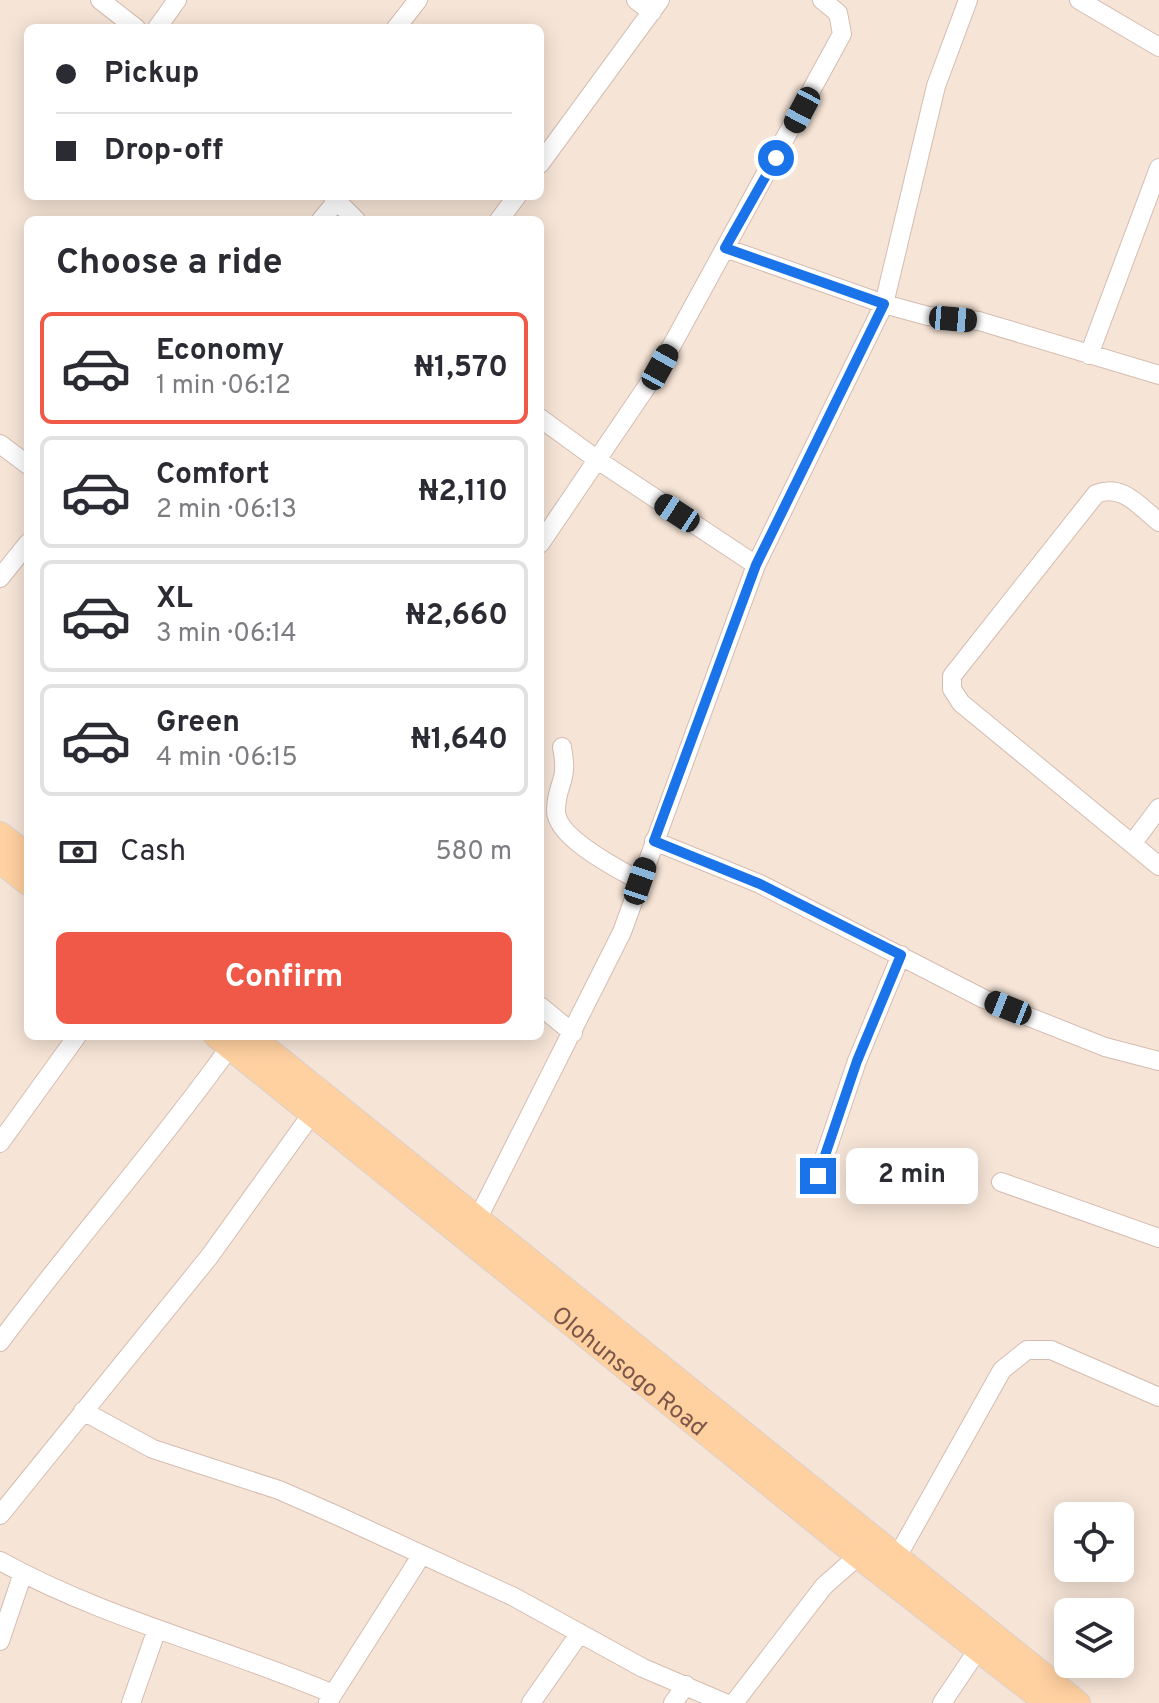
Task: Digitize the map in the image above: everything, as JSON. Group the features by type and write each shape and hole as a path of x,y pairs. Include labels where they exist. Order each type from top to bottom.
{"main road":[{"path":"0,834 24,853"},
{"path":"0,861 24,880"},
{"name":"Olohunsogo Road","path":"256,1040 478,1218 858,1556 1047,1703"},
{"name":"Olohunsogo Road","path":"222,1042 311,1115 897,1557 1078,1703"}],"street":[{"path":"100,0 131,24"},
{"path":"160,24 177,0"},
{"path":"399,24 418,0"},
{"path":"544,159 656,6 636,0"},
{"path":"544,538 660,367 842,34 838,13 822,0"},
{"path":"478,1218 622,932 756,565 884,304 936,86 968,0"},
{"path":"1079,0 1159,47"},
{"path":"1089,355 1159,168"},
{"path":"335,200 352,216"},
{"path":"725,248 884,304 928,316 979,321 1159,375"},
{"path":"544,421 756,565"},
{"path":"0,444 24,462"},
{"path":"1159,522 1121,491 1109,489 1096,494 952,676 952,689 961,703 1159,866"},
{"path":"0,578 24,548"},
{"path":"562,747 566,775 555,810 557,821 564,832 640,881"},
{"path":"1132,844 1159,808"},
{"path":"654,841 760,884 984,999 1105,1047 1159,1061"},
{"path":"818,1176 857,1061 901,955"},
{"path":"544,1009 573,1033"},
{"path":"0,1143 74,1040"},
{"path":"0,1342 96,1217 165,1138 222,1042"},
{"path":"0,1515 209,1257 311,1115"},
{"path":"1001,1182 1159,1238"},
{"path":"897,1557 1002,1370 1027,1350 1051,1350 1159,1397"},
{"path":"83,1411 153,1449 279,1490 514,1597 643,1668 725,1703"},
{"path":"0,1561 200,1646 254,1660 330,1698 421,1556"},
{"path":"734,1703 824,1586 858,1556"},
{"path":"0,1641 23,1573"},
{"path":"131,1703 157,1629"},
{"path":"531,1703 580,1633"},
{"path":"942,1703 979,1648"},
{"path":"673,1703 686,1685"}],"shaded area":[{"path":"0,0 1159,0 1159,1703 0,1703"}],"route":[{"path":"776,158 725,248 884,304 756,565 654,841 760,884 901,955 857,1061 818,1176"}]}
